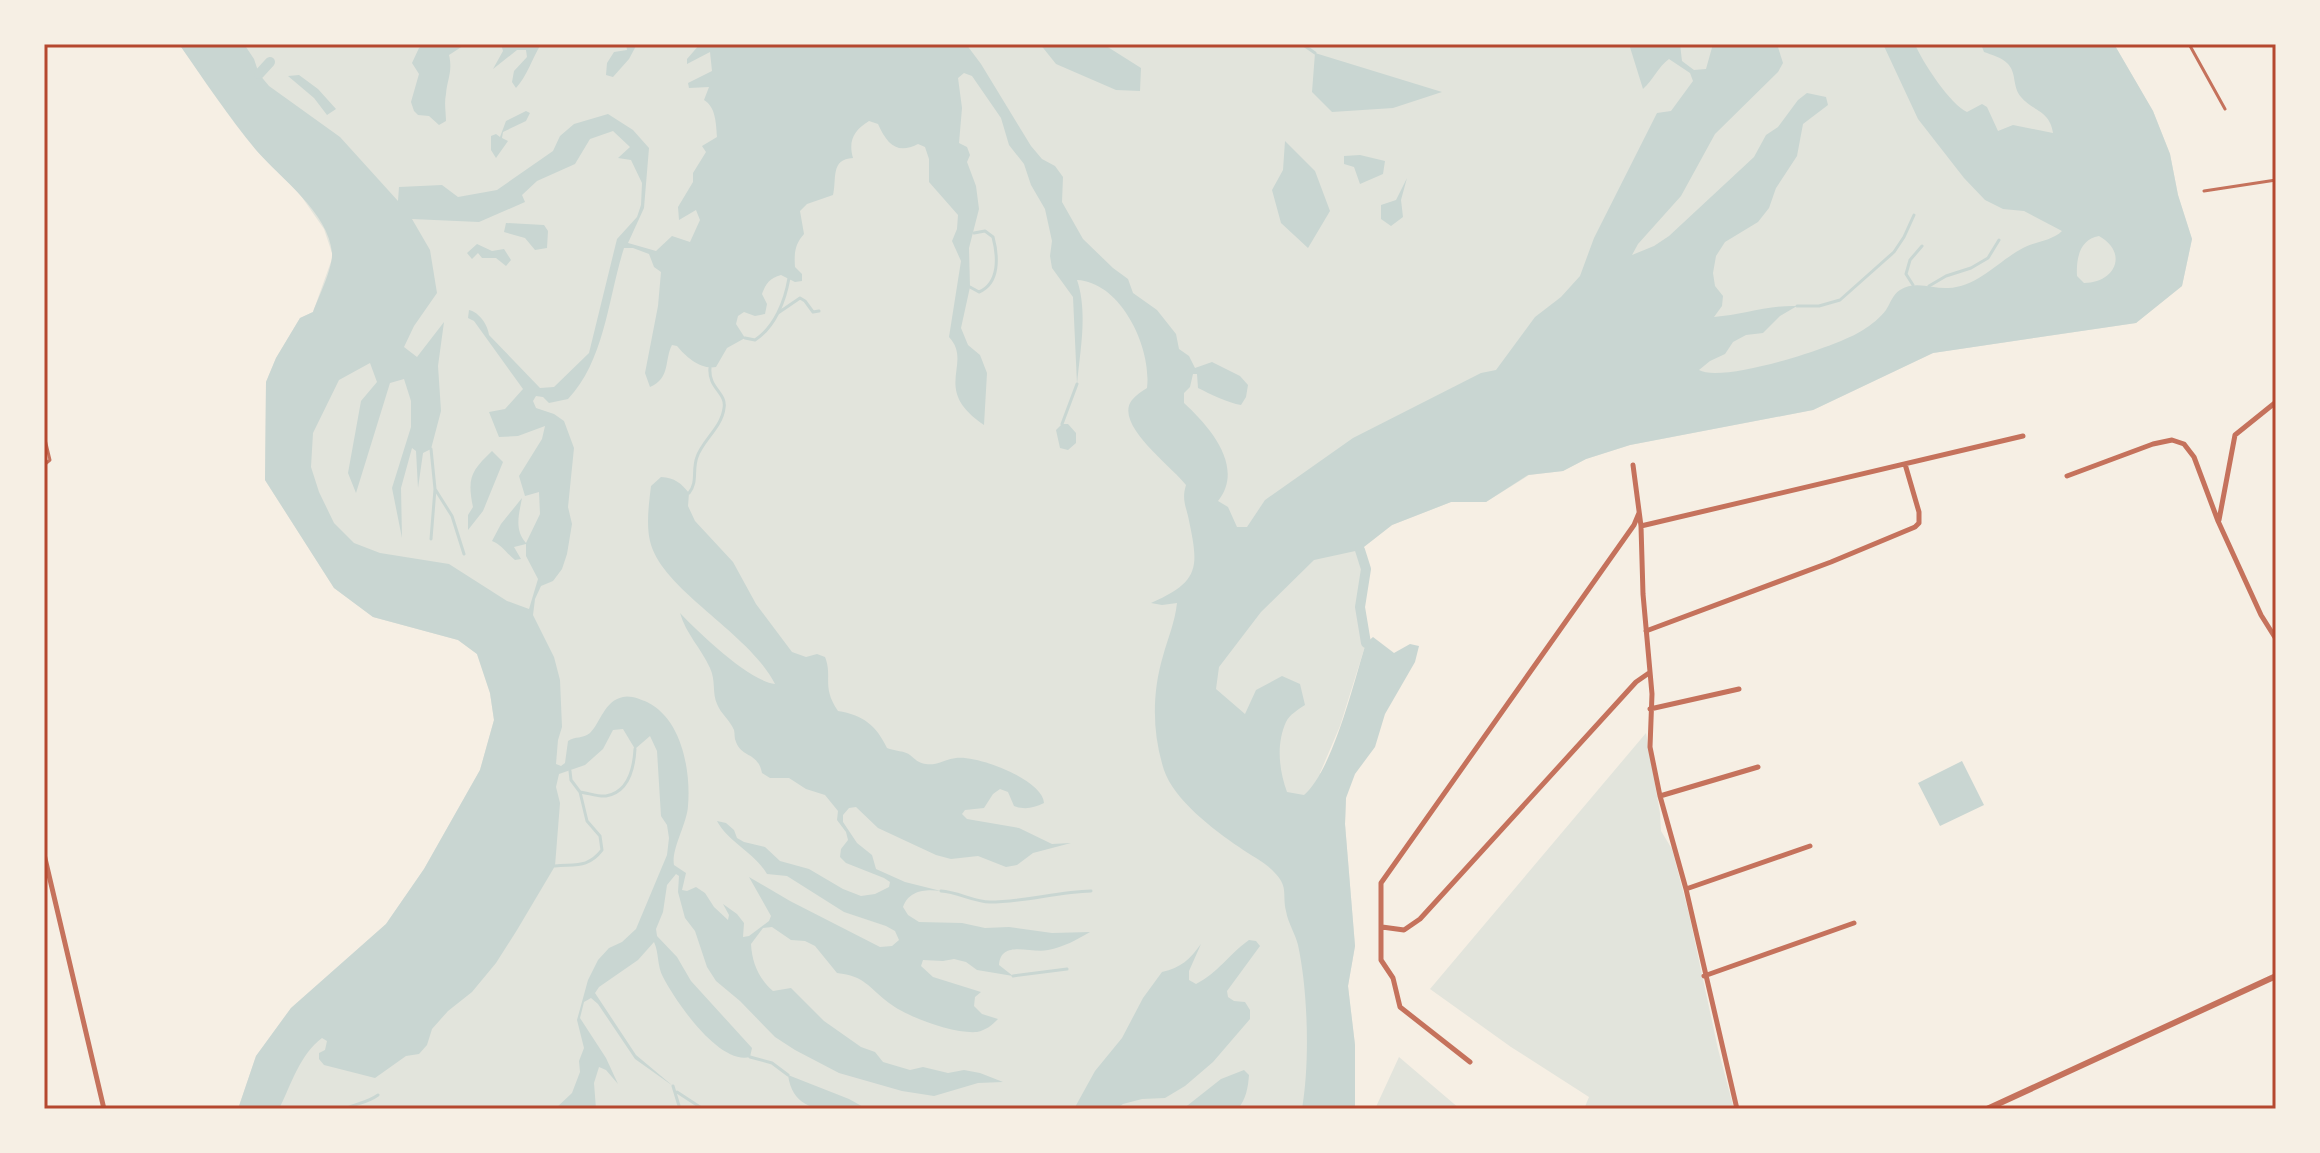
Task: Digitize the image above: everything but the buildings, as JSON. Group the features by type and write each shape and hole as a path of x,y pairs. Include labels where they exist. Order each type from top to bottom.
{"street":[{"path":"2218,521 2235,435 2276,402"},
{"path":"1641,526 2023,436"},
{"path":"2067,476 2153,444 2172,440 2184,444 2194,457 2218,521 2261,615 2276,639"},
{"path":"1646,631 1915,527 1919,523 1919,512 1905,464"},
{"path":"1633,465 1641,526 1652,694 1650,747 1737,1109"},
{"path":"1470,1062 1400,1007 1393,978 1381,960 1381,883 1634,525 1639,513"},
{"path":"1382,927 1404,930 1420,919 1626,694 1649,673"},
{"path":"1650,709 1739,689"},
{"path":"1660,796 1758,767"},
{"path":"1686,889 1810,846"},
{"path":"44,854 104,1109"},
{"path":"1704,976 1854,923"},
{"path":"1987,1109 2276,976"}],"lane":[{"path":"2189,44 2225,109"},
{"path":"2204,191 2276,180"},
{"path":"44,435 50,460 44,465"}],"shaded area":[{"path":"179,44 2114,44 2153,111 2170,154 2178,195 2192,239 2182,286 2136,323 1933,353 1813,410 1630,445 1586,459 1563,471 1529,475 1486,502 1451,502 1392,525 1360,550 1366,569 1360,607 1366,643 1340,726 1320,773 1346,798 1345,824 1355,946 1348,986 1355,1045 1355,1109 238,1109 256,1056 291,1008 386,924 424,869 480,770 494,720 490,693 477,654 458,640 373,617 334,588 265,480 266,382 276,358 300,318 313,312 333,256 324,229 299,193 258,152"},
{"path":"179,44 244,44 259,74 269,86 340,137 398,201 399,187 442,185 458,197 497,190 553,151 560,136 574,124 608,114 633,130 649,148 644,208 628,243 656,251 672,236 690,242 700,220 696,210 679,220 678,207 706,152 702,146 717,137 713,111 704,100 709,87 689,88 688,83 712,71 710,52 687,64 687,59 700,44 966,44 1031,146 1063,177 1062,202 1083,239 1128,279 1133,293 1157,310 1176,334 1179,349 1189,356 1195,368 1212,362 1240,376 1248,385 1241,405 1198,388 1197,374 1193,374 1190,387 1184,393 1184,403 1221,448 1228,475 1218,501 1228,507 1237,527 1247,527 1265,500 1353,438 1481,373 1496,370 1535,317 1561,297 1580,276 1594,238 1657,113 1671,111 1693,81 1690,73 1669,59 1643,89 1629,44 1680,44 1682,61 1694,70 1706,69 1713,44 1777,44 1783,63 1778,72 1715,134 1681,196 1638,244 1632,255 1669,236 1754,157 1766,135 1778,127 1807,93 1826,97 1828,105 1803,124 1797,156 1776,188 1769,208 1758,222 1725,242 1716,256 1713,273 1715,286 1723,296 1722,306 1714,317 1797,306 1780,316 1763,333 1746,335 1733,342 1725,354 1699,370 1712,373 1755,368 1831,345 1872,324 1886,310 1895,294 1906,287 1959,287 2023,248 2062,231 2024,211 2003,209 1985,200 1918,119 1883,44 1915,44 1930,72 1953,101 1967,112 1982,104 1987,107 1998,131 2013,125 2053,133 2044,115 2018,93 2010,67 2002,59 1984,52 1981,44 2114,44 2153,111 2170,154 2178,195 2192,239 2182,286 2136,323 1933,353 1813,410 1630,445 1586,459 1563,471 1528,475 1486,502 1451,502 1392,525 1360,550 1314,560 1261,612 1219,667 1216,689 1245,714 1256,690 1282,676 1300,684 1305,705 1287,719 1281,739 1282,775 1287,792 1304,795 1324,766 1341,724 1366,643 1373,637 1394,653 1410,644 1419,646 1415,662 1385,714 1375,747 1355,774 1346,798 1345,824 1355,946 1348,986 1355,1045 1355,1109 1302,1109 1307,1049 1306,1005 1298,945 1287,915 1282,882 1266,865 1218,832 1186,803 1169,781 1160,756 1155,713 1157,684 1177,603 1151,603 1188,579 1194,548 1184,501 1186,485 1137,433 1128,410 1132,400 1147,388 1147,372 1139,337 1120,305 1107,292 1077,280 1083,318 1077,384 1073,297 1052,268 1052,241 1045,209 1031,185 1024,164 1009,145 1001,118 972,76 964,73 958,78 962,108 959,143 967,147 970,155 967,162 976,186 979,209 969,248 970,287 961,328 968,345 980,355 987,373 984,425 959,400 956,388 957,357 949,337 961,261 952,241 958,215 929,182 929,159 925,147 918,144 898,148 889,142 878,124 869,121 854,136 851,146 853,158 846,159 838,166 833,195 807,204 800,211 804,234 797,245 795,267 802,274 802,281 795,282 781,275 769,282 762,294 767,304 765,314 755,316 744,312 738,316 736,324 745,338 727,348 716,367 699,365 672,345 664,374 650,387 645,373 661,272 654,267 649,254 624,248 598,347 580,383 568,399 549,403 543,397 536,396 533,401 536,408 564,421 574,448 568,507 572,524 567,554 562,569 553,581 541,586 533,615 554,657 560,680 562,727 556,764 561,766 565,763 568,741 590,733 607,707 617,699 635,698 659,710 676,733 688,777 687,813 674,859 674,865 686,873 682,890 696,887 728,920 729,915 723,904 737,914 744,923 743,937 769,921 771,916 749,877 880,947 892,946 899,940 895,931 844,912 787,876 767,874 717,821 726,823 744,842 765,847 780,861 809,869 861,896 889,887 890,882 884,878 846,863 840,857 841,849 848,840 837,820 838,811 825,795 806,789 789,778 770,778 762,773 754,758 742,751 735,740 732,726 717,704 710,668 680,613 739,665 764,681 775,684 763,665 671,577 657,559 650,541 648,514 651,486 661,477 677,482 689,493 688,506 695,521 733,562 756,604 792,652 806,657 817,654 825,657 830,695 838,711 862,718 878,733 887,748 908,754 921,763 934,764 966,758 1008,771 1033,786 1044,803 1029,808 1014,806 1008,792 1000,789 984,808 965,810 962,814 967,819 1019,828 1052,844 1071,843 1033,853 1017,865 1006,867 978,856 951,859 936,855 878,828 856,807 849,808 843,815 843,822 857,843 872,855 876,869 905,882 941,891 919,892 906,901 903,907 908,915 919,922 962,923 985,928 1009,927 1052,933 1090,932 1054,949 1005,952 999,965 1013,976 977,970 966,962 954,959 923,960 921,966 933,977 981,992 975,997 974,1006 982,1014 998,1019 986,1029 977,1032 956,1030 907,1014 866,983 837,973 815,946 805,941 791,940 772,927 763,928 751,944 757,970 773,991 791,988 824,1021 861,1047 875,1052 883,1062 910,1070 923,1067 948,1073 964,1070 1003,1082 978,1083 934,1096 902,1091 839,1073 795,1050 775,1037 716,981 707,967 695,931 685,918 678,892 679,876 676,874 667,885 657,936 677,957 691,981 752,1048 750,1057 738,1057 725,1051 712,1042 688,1015 663,977 654,942 638,960 595,993 636,1055 673,1086 635,1059 591,998 584,1002 580,1018 606,1058 618,1084 606,1070 599,1067 594,1083 596,1109 555,1109 572,1093 580,1072 579,1061 584,1048 577,1020 588,980 598,960 609,948 622,942 636,929 667,855 669,838 667,825 661,816 657,751 650,736 635,749 623,729 613,730 603,749 585,765 559,774 556,787 560,803 555,866 496,963 472,992 432,1029 427,1045 419,1054 406,1056 375,1078 324,1065 319,1053 325,1050 327,1041 322,1038 302,1061 279,1109 238,1109 256,1056 291,1008 386,924 424,869 480,770 494,720 490,693 477,654 458,640 373,617 334,588 265,480 266,382 276,358 300,318 313,312 328,275 332,253 329,238 313,210 256,150","holes":["613,131 630,147 618,158 631,160 642,183 641,205 637,217 617,239 589,353 554,387 540,388 489,335 479,316 469,310 468,318 474,321 523,389 505,409 489,412 499,437 518,436 545,426 542,439 519,476 525,496 539,492 540,514 526,543 519,527 522,498 492,541 515,560 521,559 514,547 526,544 526,556 538,579 529,609 507,601 449,564 380,553 354,543 334,523 311,467 313,433 339,380 370,363 377,382 361,401 348,473 356,493 390,383 404,379 411,401 411,427 392,488 402,538 401,488 412,448 416,451 418,488 423,453 431,449 441,411 438,366 444,322 417,357 404,347 414,326 437,293 430,250 412,219 479,222 525,202 522,195 537,181 575,164 590,139","2099,236 2114,251 2114,266 2104,278 2084,283 2077,276 2079,256 2083,245"]},
{"path":"424,44 466,44 449,55 446,121 439,125 429,116 418,115 411,102 419,74 412,63"},
{"path":"501,44 541,44 516,88 512,82 514,71 527,57 526,50 517,50 493,69 503,51"},
{"path":"626,44 637,44 613,77 606,75 607,63 614,52 627,50"},
{"path":"1040,44 1103,44 1141,68 1140,91 1116,90 1056,64"},
{"path":"1315,53 1442,92 1393,108 1332,112 1312,92"},
{"path":"299,75 318,89 336,109 327,115 314,98 288,76"},
{"path":"526,111 530,113 526,121 503,132 502,138 508,141 496,158 491,150 491,136 496,134 500,137 506,121"},
{"path":"1285,141 1315,171 1330,211 1308,248 1281,223 1272,190 1283,170"},
{"path":"1360,155 1385,161 1383,174 1360,184 1354,167 1344,164 1344,156"},
{"path":"1407,178 1401,200 1403,217 1391,226 1381,219 1381,205 1396,200"},
{"path":"506,223 544,225 548,231 547,248 535,250 525,238 504,232"},
{"path":"477,244 492,251 504,249 511,260 506,266 496,258 482,258 478,253 472,259 467,253"},
{"path":"1062,424 1068,424 1076,433 1076,443 1068,450 1060,448 1056,430"},
{"path":"492,451 503,462 483,511 468,530 468,515 473,507 470,489 472,476"},
{"path":"1646,733 1661,831 1672,849 1734,1109 1584,1109 1589,1097 1511,1047 1430,989"},
{"path":"1962,761 1984,805 1940,826 1918,783"},
{"path":"1249,940 1256,941 1260,946 1227,991 1228,997 1234,1001 1245,1002 1250,1010 1250,1019 1213,1062 1165,1098 1142,1099 1116,1109 1074,1109 1095,1071 1122,1038 1143,998 1162,972 1184,962 1201,944 1189,971 1189,980 1196,984"},
{"path":"1399,1057 1460,1109 1375,1109"},
{"path":"1244,1070 1249,1075 1248,1084 1238,1109 1183,1109 1221,1079"},
{"path":"788,1075 867,1109 829,1110 807,1105 792,1089"}],"waterway":[{"path":"1302,44 1315,53"},
{"path":"259,74 270,62"},
{"path":"1797,306 1819,306 1840,300 1894,252 1914,215"},
{"path":"970,287 979,292 986,288 996,268 993,237 985,231 974,233"},
{"path":"1929,286 1988,258 1999,240"},
{"path":"1913,285 1906,274 1910,260 1922,246"},
{"path":"745,338 755,340 768,328 782,304 789,278"},
{"path":"778,313 800,298 813,312 819,311"},
{"path":"689,493 697,457 720,421 724,408 723,398 712,381 710,368"},
{"path":"1062,424 1077,384"},
{"path":"431,449 435,489 431,539"},
{"path":"435,489 452,516 464,554"},
{"path":"1360,550 1366,569 1360,607 1366,643"},
{"path":"580,792 606,796 620,790 629,778 635,749"},
{"path":"555,866 587,862 602,850 600,836 587,821 580,792 571,780 570,771"},
{"path":"941,891 990,902 1091,891"},
{"path":"1013,976 1067,969"},
{"path":"750,1057 772,1063 788,1075"},
{"path":"673,1086 680,1109"},
{"path":"677,1092 703,1109"},
{"path":"345,1109 378,1095"}]}
